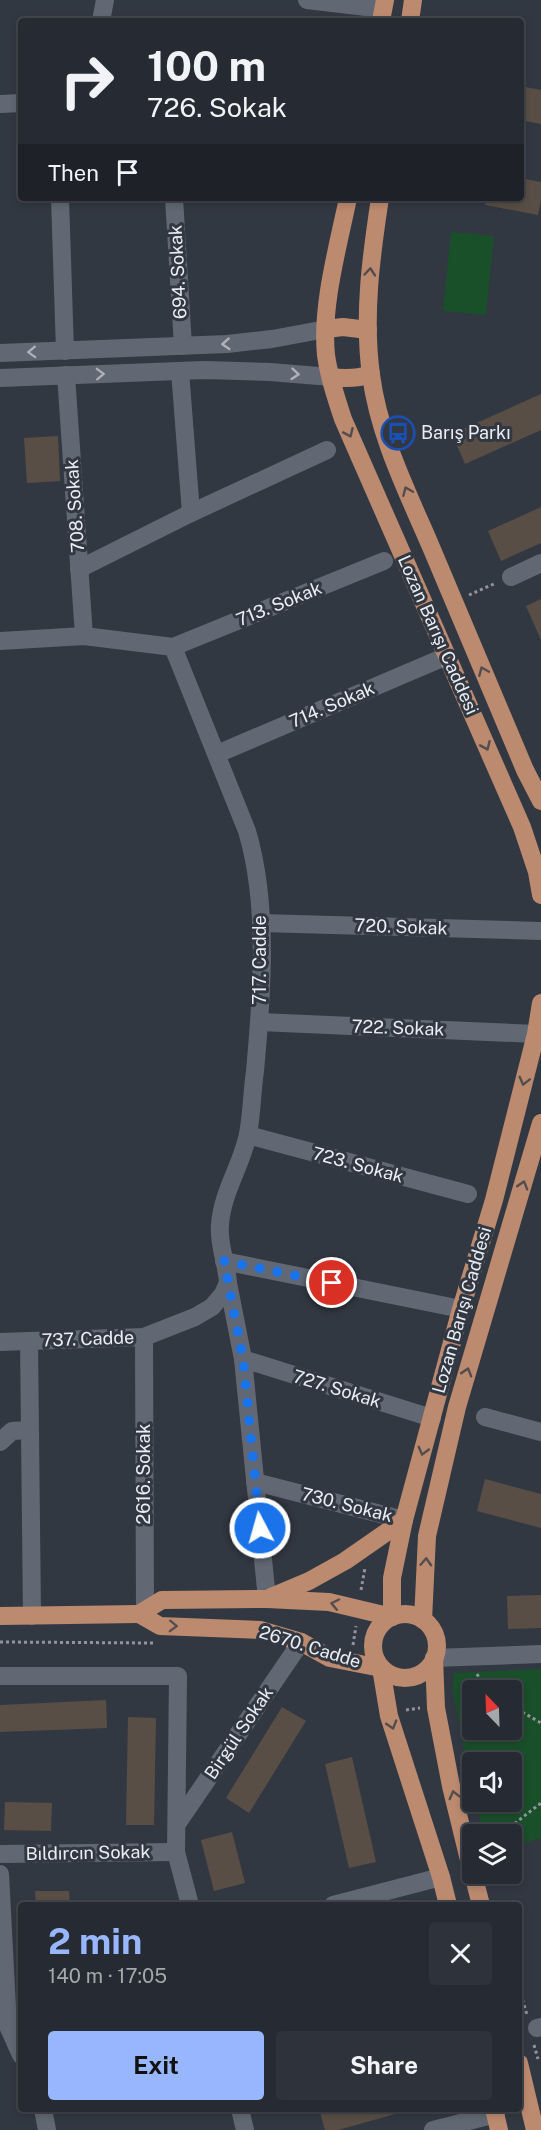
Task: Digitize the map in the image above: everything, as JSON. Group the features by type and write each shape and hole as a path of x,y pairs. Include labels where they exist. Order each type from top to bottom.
{"main road":[{"path":"410,18 413,0"},
{"name":"Lozan Barışı Caddesi","path":"347,201 333,273 326,329 326,357 331,377 343,418 522,827 537,872 541,895"},
{"name":"Lozan Barışı Caddesi","path":"380,201 371,253 368,330 371,374 376,401 393,458 525,770 541,801"},
{"path":"326,329 343,327 368,330"},
{"path":"331,377 359,378 371,374"},
{"name":"Lozan Barışı Caddesi","path":"392,1617 392,1578 404,1520 460,1309 494,1200 536,1034 541,1003"},
{"name":"Lozan Barışı Caddesi","path":"423,1620 427,1536 457,1407 541,1123"},
{"path":"267,1599 309,1581 345,1561 404,1520"},
{"name":"2670. Cadde","path":"0,1616 142,1612 162,1600 267,1599 329,1602 392,1617"},
{"name":"2670. Cadde","path":"142,1612 160,1626 260,1630 301,1642 330,1658 381,1668 389,1716 447,1902"},
{"path":"434,1658 427,1669 419,1675 399,1678 389,1674 381,1668 373,1650 377,1630 392,1617 403,1615 423,1620 434,1634 436,1708 462,1827"},
{"path":"475,1884 479,1902"},
{"path":"522,2075 536,2130"}],"street":[{"path":"102,18 105,0"},
{"path":"307,0 383,10"},
{"path":"0,104 18,103"},
{"path":"60,201 65,351"},
{"name":"694. Sokak","path":"174,201 183,346"},
{"path":"0,353 183,346 272,339 326,329"},
{"path":"180,371 191,513"},
{"path":"0,378 180,371 270,372 331,377"},
{"name":"708. Sokak","path":"66,375 84,636"},
{"path":"79,569 191,513 327,450"},
{"name":"713. Sokak","path":"173,647 384,561"},
{"path":"511,576 541,563"},
{"path":"0,641 84,636 173,647"},
{"name":"717. Cadde","path":"173,647 217,754 254,854 261,923 260,1022 248,1135 225,1197 219,1238 243,1359 267,1599"},
{"name":"714. Sokak","path":"217,754 447,656"},
{"name":"720. Sokak","path":"261,923 541,931"},
{"name":"722. Sokak","path":"260,1022 536,1034"},
{"name":"723. Sokak","path":"248,1135 468,1194"},
{"path":"224,1261 460,1309"},
{"name":"737. Cadde","path":"0,1342 144,1337 195,1317 212,1307 223,1294 228,1283"},
{"name":"2616. Sokak","path":"142,1612 144,1337"},
{"path":"29,1341 32,1616"},
{"name":"727. Sokak","path":"243,1359 432,1418"},
{"path":"485,1417 541,1432"},
{"path":"0,1442 12,1431 29,1430"},
{"name":"730. Sokak","path":"255,1482 404,1520"},
{"name":"Birgül Sokak","path":"177,1824 301,1642"},
{"path":"434,1658 541,1654"},
{"name":"Birgül Sokak","path":"0,1676 178,1676 176,1852 189,1902"},
{"name":"Bıldırcın Sokak","path":"0,1854 176,1852"},
{"path":"0,1874 4,2026 18,2050"},
{"path":"345,1902 441,1877"},
{"path":"44,2112 47,2130"},
{"path":"241,2112 246,2130"},
{"path":"433,2130 496,2118"}],"path":[{"path":"454,602 511,576"},
{"path":"361,1590 365,1565"},
{"path":"364,1572 371,1573"},
{"path":"353,1645 357,1621"},
{"path":"0,1642 156,1643"},
{"path":"404,1710 423,1708"},
{"path":"522,1712 541,1723"},
{"path":"514,1824 541,1803"}],"green space":[{"path":"451,232 494,236 486,315 443,311"},
{"path":"541,1669 541,1838 522,1844 522,1824 481,1824 478,1812 522,1812 522,1752 464,1752 462,1740 522,1740 522,1680 462,1680 462,1739 453,1691 454,1673"}],"building":[{"path":"524,87 541,90 541,124 524,121"},
{"path":"524,179 541,182 538,215 485,205 486,201 524,201"},
{"path":"541,394 541,430 465,464 452,434"},
{"path":"58,436 60,481 27,483 24,438"},
{"path":"541,507 541,543 501,561 488,531"},
{"path":"541,599 541,640 526,606"},
{"path":"485,1479 541,1494 541,1528 477,1511"},
{"path":"541,1595 541,1628 508,1629 507,1596"},
{"path":"106,1700 107,1728 0,1732 0,1705"},
{"path":"282,1707 306,1721 249,1813 226,1798"},
{"path":"128,1717 156,1718 154,1825 126,1825"},
{"path":"352,1757 376,1862 349,1868 325,1764"},
{"path":"5,1802 52,1803 51,1831 4,1830"},
{"path":"232,1832 245,1883 214,1891 201,1840"},
{"path":"35,1891 69,1891 70,1902 36,1902"},
{"path":"320,2112 399,2113 338,2130 325,2130"}],"place":[{"name":"Barış Parkı","path":"398,433"}],"route":[{"path":"260,1528 243,1359 224,1261 332,1283"}]}
